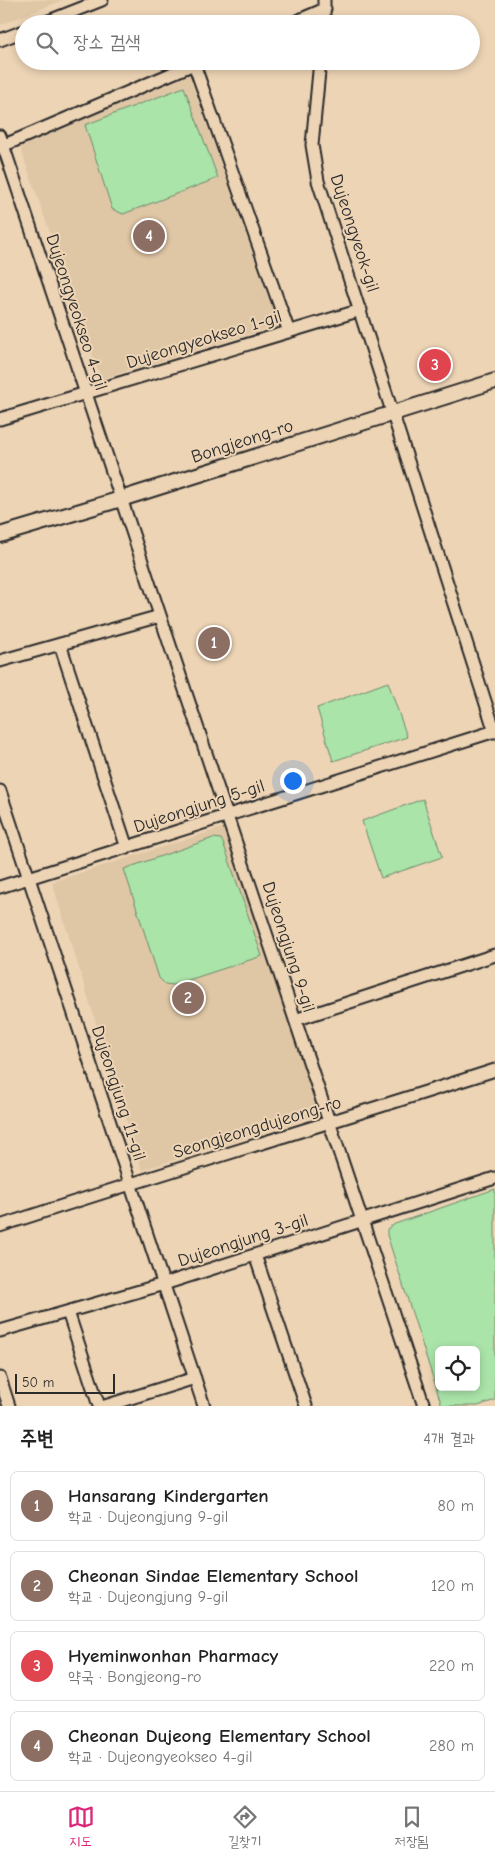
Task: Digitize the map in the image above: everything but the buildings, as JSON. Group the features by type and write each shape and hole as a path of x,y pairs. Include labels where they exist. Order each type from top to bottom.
{"street":[{"path":"64,15 102,0"},
{"path":"306,15 325,4"},
{"path":"0,40 15,34"},
{"path":"1,143 181,70"},
{"path":"200,70 289,332"},
{"name":"Dujeongyeok-gil","path":"319,70 312,145 318,181 495,731"},
{"name":"Dujeongyeokseo 4-gil","path":"1,143 121,499"},
{"name":"Dujeongyeokseo 1-gil","path":"0,419 361,310"},
{"name":"Bongjeong-ro","path":"0,535 121,499 495,380"},
{"name":"Dujeongjung 9-gil","path":"121,499 424,1406"},
{"path":"0,661 160,616"},
{"path":"60,644 126,848"},
{"name":"Dujeongjung 5-gil","path":"0,887 495,731"},
{"name":"Dujeongjung 11-gil","path":"0,791 204,1406"},
{"path":"295,1020 495,955"},
{"name":"Seongjeongdujeong-ro","path":"0,1226 495,1070"},
{"name":"Dujeongjung 3-gil","path":"0,1331 164,1284 495,1178"},
{"path":"255,1255 306,1406"},
{"path":"68,1312 99,1406"},
{"path":"0,1378 9,1406"},
{"path":"105,1406 195,1378"}],"shaded area":[{"path":"0,0 63,0 25,15 15,15 15,19 0,25"},
{"path":"189,75 278,325 101,379 20,147"},
{"path":"231,825 325,1113 142,1170 52,882"}],"green space":[{"path":"184,87 218,178 123,214 112,209 85,125"},
{"path":"388,682 407,737 333,761 317,708"},
{"path":"423,799 442,857 381,878 362,821"},
{"path":"213,838 221,839 224,845 262,956 173,985 165,984 159,978 124,869"},
{"path":"495,1189 495,1400 478,1406 442,1406 437,1391 480,1391 480,1346 435,1346 435,1384 387,1235 387,1229 395,1224"}],"place":[{"name":"Cheonan Dujeong Elementary School","path":"149,236"},
{"name":"Hyeminwonhan Pharmacy","path":"435,365"},
{"name":"Hansarang Kindergarten","path":"214,643"},
{"name":"Cheonan Sindae Elementary School","path":"188,998"}]}
